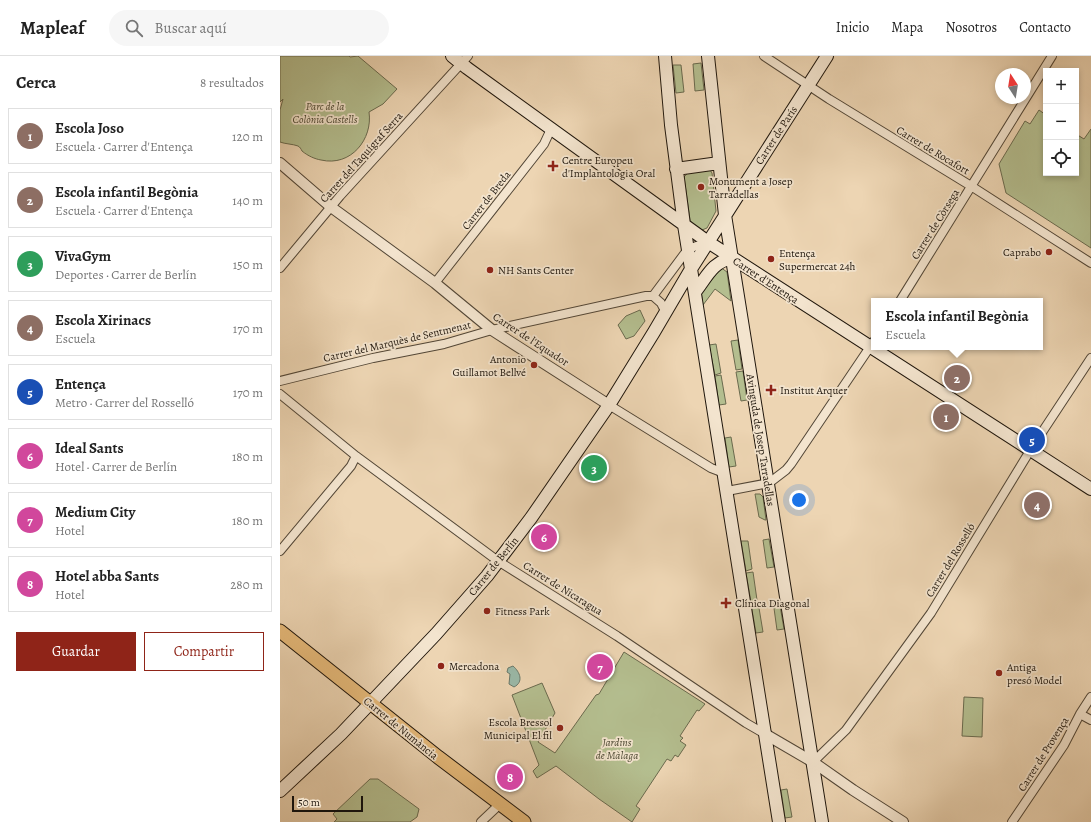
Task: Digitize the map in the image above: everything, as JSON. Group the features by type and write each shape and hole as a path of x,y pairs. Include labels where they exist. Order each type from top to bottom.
{"main road":[{"path":"665,56 676,168 684,225 779,822"},
{"name":"Avinguda de Josep Tarradellas","path":"708,56 725,215 822,822"},
{"name":"Carrer de París","path":"725,215 827,56"},
{"name":"Carrer d'Entença","path":"460,58 551,130 660,209 732,258 871,343"},
{"path":"676,168 719,163"},
{"path":"660,209 668,206 679,191"},
{"path":"691,269 725,215"},
{"path":"695,292 716,265 724,260 732,258"},
{"name":"Carrer de Berlín","path":"280,791 325,749 370,703 449,619 498,561 536,511 609,405 666,313 691,269"},
{"name":"Carrer d'Entença","path":"881,350 1091,489"},
{"name":"Carrer de Numància","path":"280,631 443,761 524,822"}],"street":[{"name":"Carrer de Rocafort","path":"764,56 808,86 971,186 1091,263"},
{"name":"Carrer de Còrsega","path":"902,298 1052,56"},
{"name":"Carrer del Taquígraf Serra","path":"280,268 460,58"},
{"name":"Carrer de Breda","path":"436,283 544,144 551,130"},
{"name":"Carrer de l'Equador","path":"280,164 331,207 436,283 492,330 711,468 724,473"},
{"path":"666,313 661,303 653,296 688,249 708,242"},
{"name":"Carrer del Marquès de Sentmenat","path":"280,381 373,358 450,342 492,330 646,296 653,296"},
{"path":"727,491 768,483 786,470 871,345"},
{"name":"Carrer del Rosselló","path":"813,762 846,730 931,613 1030,449 1091,358"},
{"name":"Carrer de Nicaragua","path":"280,394 356,456 498,561 618,636 746,723 765,734"},
{"path":"280,551 352,466 356,456"},
{"name":"Carrer de Provença","path":"1012,822 1064,745 1080,714 1091,697"},
{"path":"1080,714 1091,720"},
{"path":"765,734 813,762 903,822"},
{"path":"481,822 500,804"}],"green space":[{"name":"Parc de la Colònia Castells","path":"280,56 358,56 397,89 383,104 369,112 367,132 358,149 342,159 332,161 316,159 304,153 298,146 280,142 280,110 283,99 280,102"},
{"path":"701,63 704,90 695,91 693,64"},
{"path":"673,65 681,65 684,92 676,93"},
{"path":"1039,110 1043,113 1043,176 1079,176 1079,136 1084,139 1091,129 1091,248 1006,193 999,164 1025,121 1030,124"},
{"path":"710,170 712,173 716,211 707,228 702,230 690,220 684,177 688,173"},
{"path":"720,267 727,272 731,301 715,289 703,305 701,291"},
{"path":"640,310 645,321 634,336 626,339 618,325 626,316"},
{"path":"738,340 742,369 736,370 731,341"},
{"path":"716,344 721,373 715,375 709,345"},
{"path":"743,371 747,400 741,401 736,372"},
{"path":"721,375 726,404 719,405 715,376"},
{"path":"731,437 736,466 729,467 725,438"},
{"path":"755,494 760,494 763,497 766,520 759,517"},
{"path":"769,539 774,567 767,568 763,540"},
{"path":"741,541 748,541 752,569 746,571"},
{"path":"753,572 757,600 751,602 746,573"},
{"path":"779,600 784,629 777,630 773,601"},
{"path":"758,602 763,632 756,633 751,604"},
{"name":"Jardins de Màlaga","path":"624,652 705,704 699,711 697,710 680,736 683,738 680,741 686,745 678,757 675,755 671,761 667,759 636,806 640,809 632,822 556,766 537,778 533,771 539,765 512,695 542,683 555,713 538,742 555,753 596,695 599,694"},
{"path":"964,697 983,698 982,737 962,736"},
{"path":"370,779 378,779 419,809 417,817 410,822 334,822 337,819 333,814"},
{"path":"787,789 792,817 785,818 781,790"}],"shaded area":[{"path":"513,666 518,671 520,677 519,682 514,687 509,684 510,674 507,672 508,668"}],"place":[{"name":"Centre Europeu d'Implantologia Oral","path":"553,166"},
{"name":"Monument a Josep Tarradellas","path":"701,187"},
{"name":"Caprabo","path":"1049,252"},
{"name":"Entença Supermercat 24h","path":"771,259"},
{"name":"NH Sants Center","path":"490,270"},
{"name":"Antonio Guillamot Bellvé","path":"534,365"},
{"name":"Escola infantil Begònia","path":"957,378"},
{"name":"Institut Arquer","path":"771,390"},
{"name":"Escola Joso","path":"946,417"},
{"name":"Entença","path":"1032,440"},
{"name":"VivaGym","path":"594,468"},
{"name":"Escola Xirinacs","path":"1037,505"},
{"name":"Ideal Sants","path":"544,537"},
{"name":"Clínica Diagonal","path":"726,603"},
{"name":"Fitness Park","path":"487,611"},
{"name":"Mercadona","path":"441,666"},
{"name":"Medium City","path":"600,667"},
{"name":"Antiga presó Model","path":"999,673"},
{"name":"Escola Bressol Municipal El fil","path":"560,728"},
{"name":"Hotel abba Sants","path":"510,777"}]}
